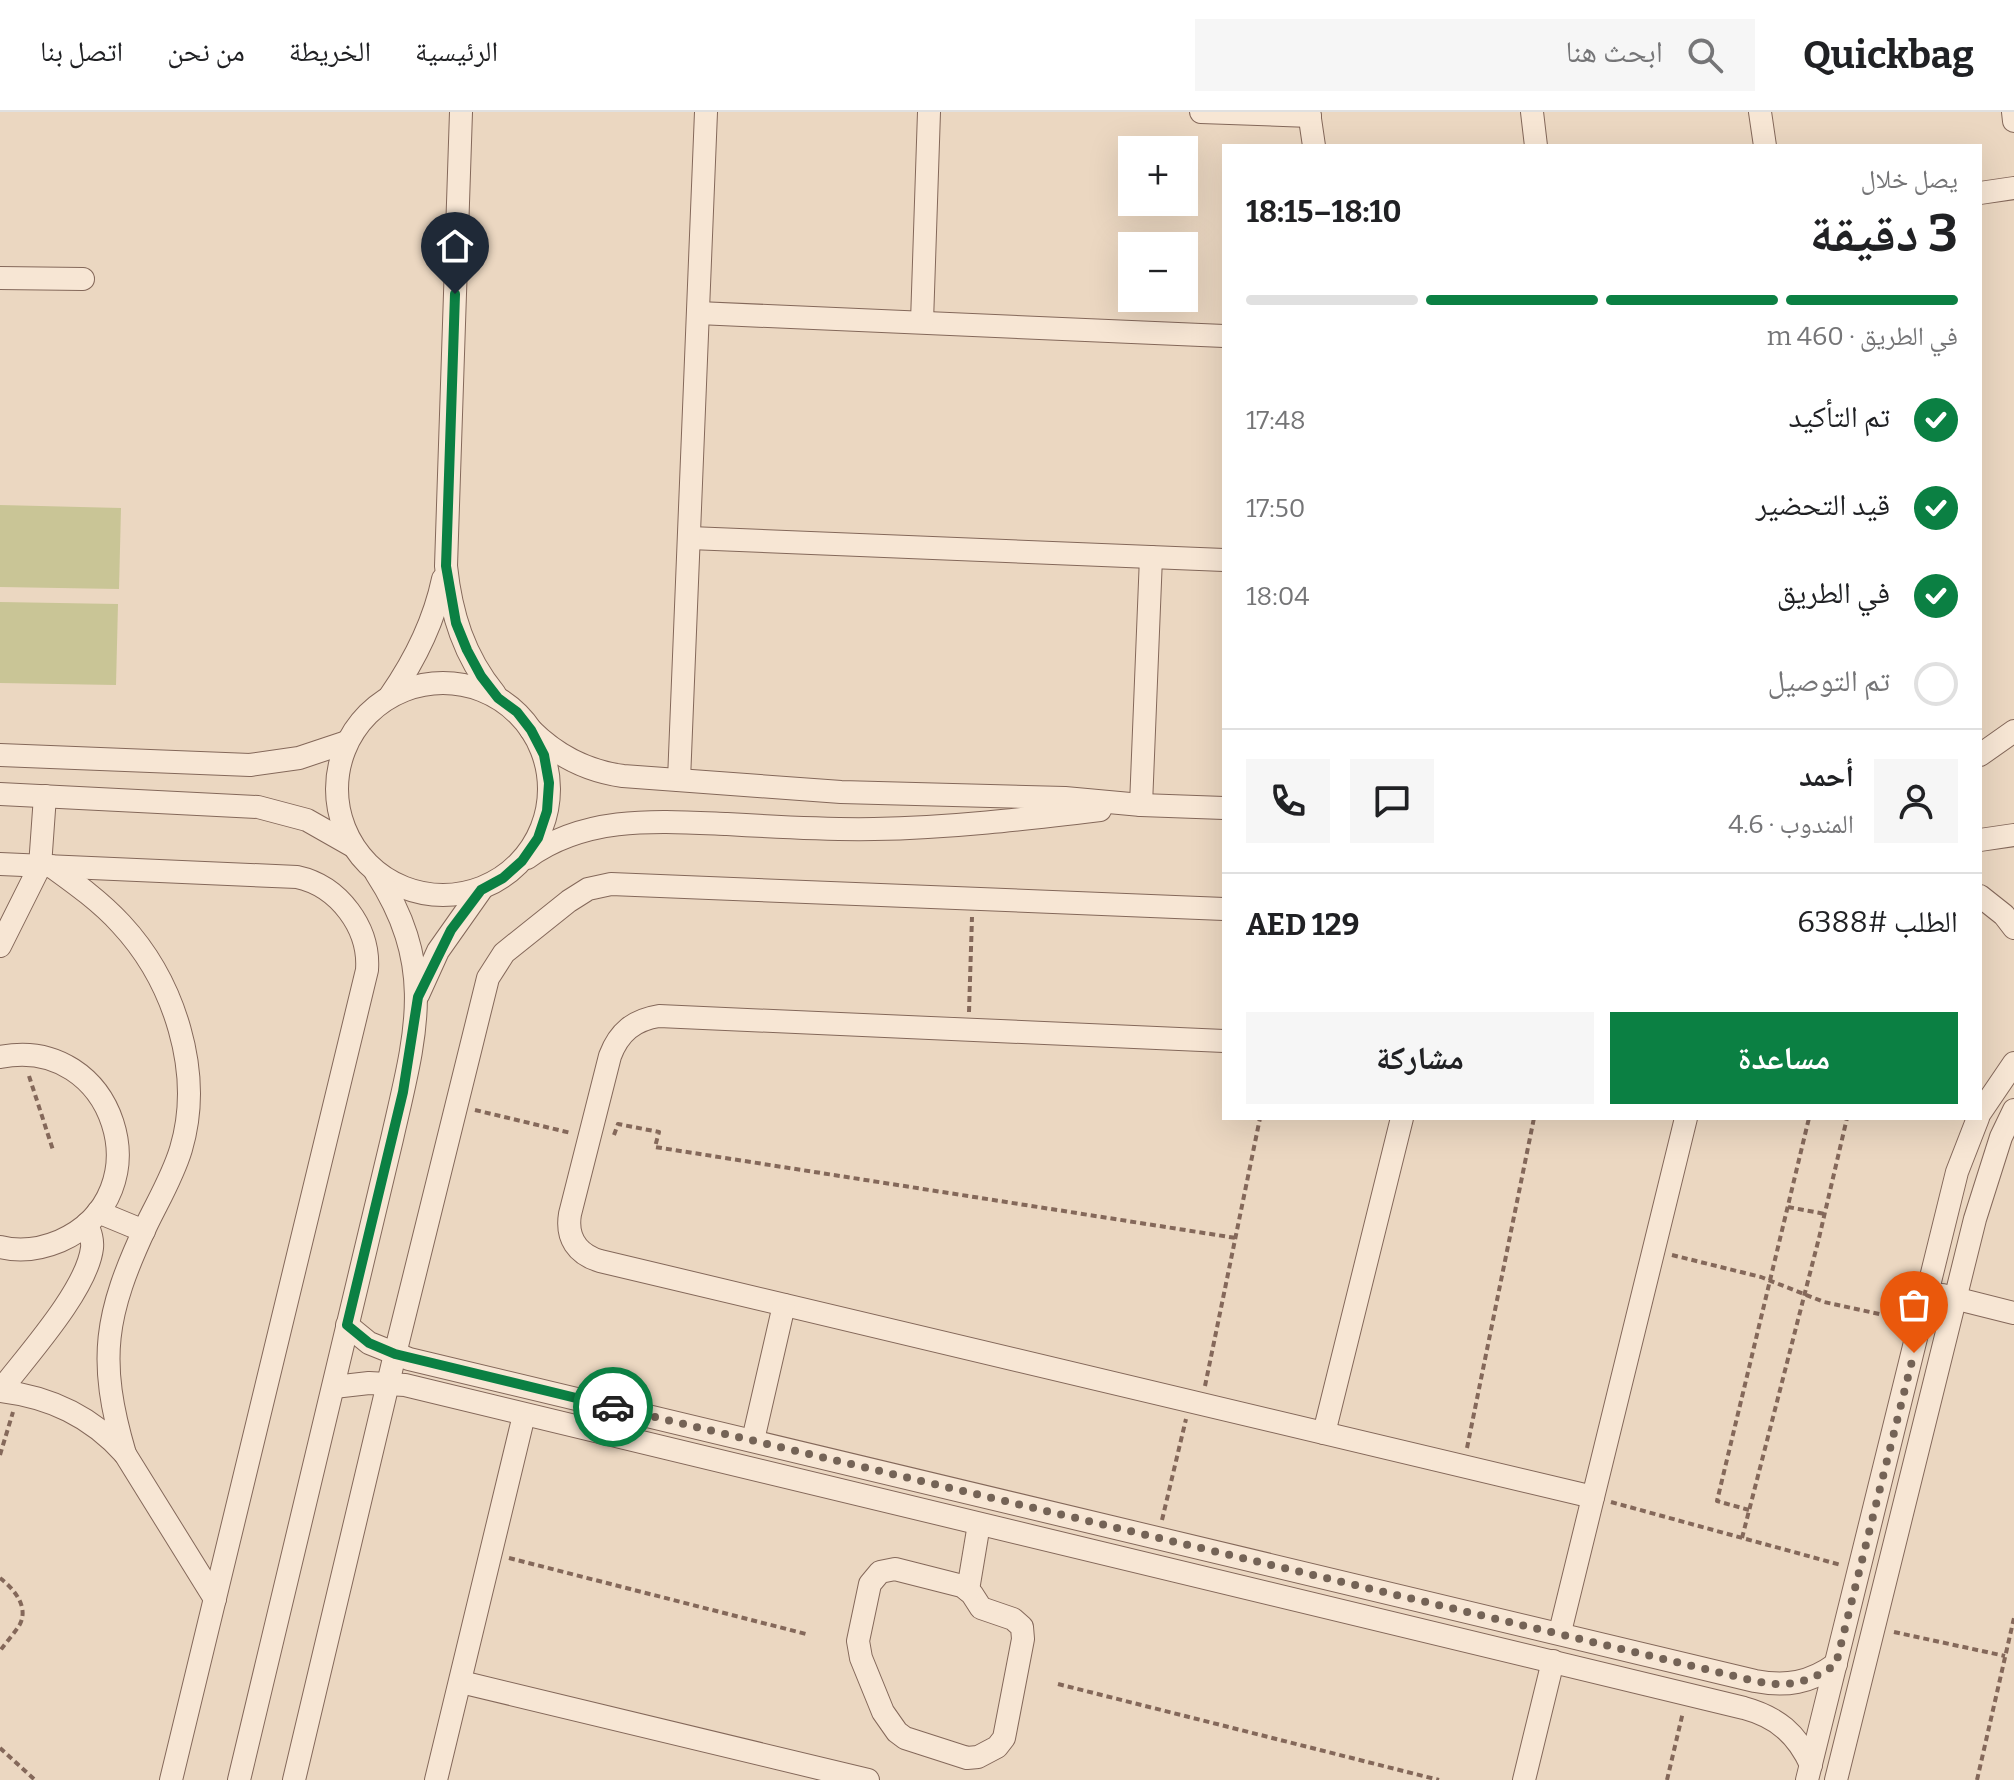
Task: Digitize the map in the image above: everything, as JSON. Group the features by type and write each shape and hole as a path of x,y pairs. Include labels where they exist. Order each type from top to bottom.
{"street":[{"path":"461,112 446,566 452,609 467,650 498,698"},
{"path":"679,780 706,112"},
{"path":"922,322 929,112"},
{"path":"1201,112 1310,114 1314,144"},
{"path":"1532,112 1536,144"},
{"path":"1760,112 1765,144"},
{"path":"2013,112 2014,121"},
{"path":"1982,193 2014,188"},
{"path":"0,278 83,279"},
{"path":"698,313 1222,336"},
{"path":"690,538 1222,560"},
{"path":"1141,805 1151,557"},
{"path":"390,696 425,634 446,566"},
{"path":"351,845 341,821 336,794 338,768 347,742 365,716 390,696 416,685 444,682 472,686 498,698 517,712 544,755 549,783 547,811 538,838 522,861"},
{"path":"531,730 558,753 589,769 623,776 890,794 1065,798 1222,808"},
{"path":"1982,754 2014,731"},
{"path":"0,755 250,765 299,758 347,742"},
{"path":"0,794 258,807 307,820 351,845 376,873 402,919 413,957 418,997 403,1092 239,1780"},
{"path":"0,946 46,866 45,796"},
{"path":"376,873 400,887 426,895 454,896 481,890 503,878 537,850 571,834 626,823 660,821 837,829 906,828 1141,805"},
{"path":"1982,840 2014,835"},
{"path":"0,864 308,879 327,890 351,914 366,947 367,970 171,1780"},
{"path":"46,866 98,902 134,938 157,973 178,1026 188,1082 184,1136 173,1170 122,1278 115,1301 109,1339 108,1377 125,1454"},
{"path":"294,1780 457,1106 492,969 504,953 569,901 588,889 611,884 1222,909"},
{"path":"418,997 445,940 481,890"},
{"path":"1982,898 2004,915 2014,928"},
{"path":"1222,1041 659,1016 648,1018 627,1028 614,1046 569,1222 569,1233 580,1252 600,1261 1593,1497"},
{"path":"0,1247 30,1249 51,1245 70,1236 92,1218 109,1194 117,1165 117,1134 111,1114 88,1081 71,1068 52,1060 11,1056"},
{"path":"1982,1111 2014,1063"},
{"path":"1324,1433 1402,1120"},
{"path":"1560,1632 1686,1120"},
{"path":"1809,1772 1957,1172 1977,1120"},
{"path":"1836,1780 1975,1219 2011,1121"},
{"path":"92,1218 144,1231"},
{"path":"92,1218 92,1252 78,1284 6,1392 73,1411 101,1430 125,1454 215,1599"},
{"path":"1929,1291 2014,1313"},
{"path":"753,1440 784,1305"},
{"path":"347,1325 369,1343 395,1354 1755,1681 1783,1685 1798,1683 1812,1679 1836,1664"},
{"path":"334,1387 389,1383 1744,1708 1786,1727 1796,1738 1809,1772"},
{"path":"436,1780 524,1415"},
{"path":"968,1590 895,1569 880,1572 870,1584 858,1641 861,1658 883,1712 897,1732 913,1742 967,1758 989,1753 1004,1738 1024,1633 1013,1619 981,1608 968,1590 979,1524"},
{"path":"1524,1780 1553,1661"},
{"path":"1744,1708 1750,1707 1758,1698 1755,1681"},
{"path":"461,1682 868,1780"}],"path":[{"path":"969,1030 972,898"},
{"path":"11,1056 53,1150"},
{"path":"457,1106 611,1142 618,1124 659,1132 655,1147 1236,1238"},
{"path":"1158,1537 1196,1403 1236,1238 1260,1120"},
{"path":"1463,1466 1534,1120"},
{"path":"1749,1510 1717,1501 1809,1120"},
{"path":"1742,1538 1847,1120"},
{"path":"1788,1207 1825,1214"},
{"path":"1672,1255 1770,1280 1824,1302 1921,1323"},
{"path":"0,1455 6,1392"},
{"path":"1593,1497 1846,1566"},
{"path":"491,1553 806,1634"},
{"path":"0,1578 18,1597 23,1612 20,1624 0,1651"},
{"path":"1977,1780 2014,1618"},
{"path":"1873,1628 2005,1656"},
{"path":"1058,1684 1439,1780"},
{"path":"1667,1780 1688,1694"},
{"path":"0,1748 35,1780"}],"shaded area":[{"path":"0,505 121,508 119,589 0,587"},
{"path":"0,602 118,604 116,685 0,683"}],"way so far":[{"path":"613,1407 1755,1681 1783,1685 1812,1679 1836,1664 1914,1353"}],"route":[{"path":"455,294 446,566 449,595 456,623 481,676 498,698 517,712 544,755 549,783 547,811 538,838 522,861 503,878 481,890 451,930 427,973 418,997 403,1092 347,1325 369,1343 409,1359 613,1407"}]}
